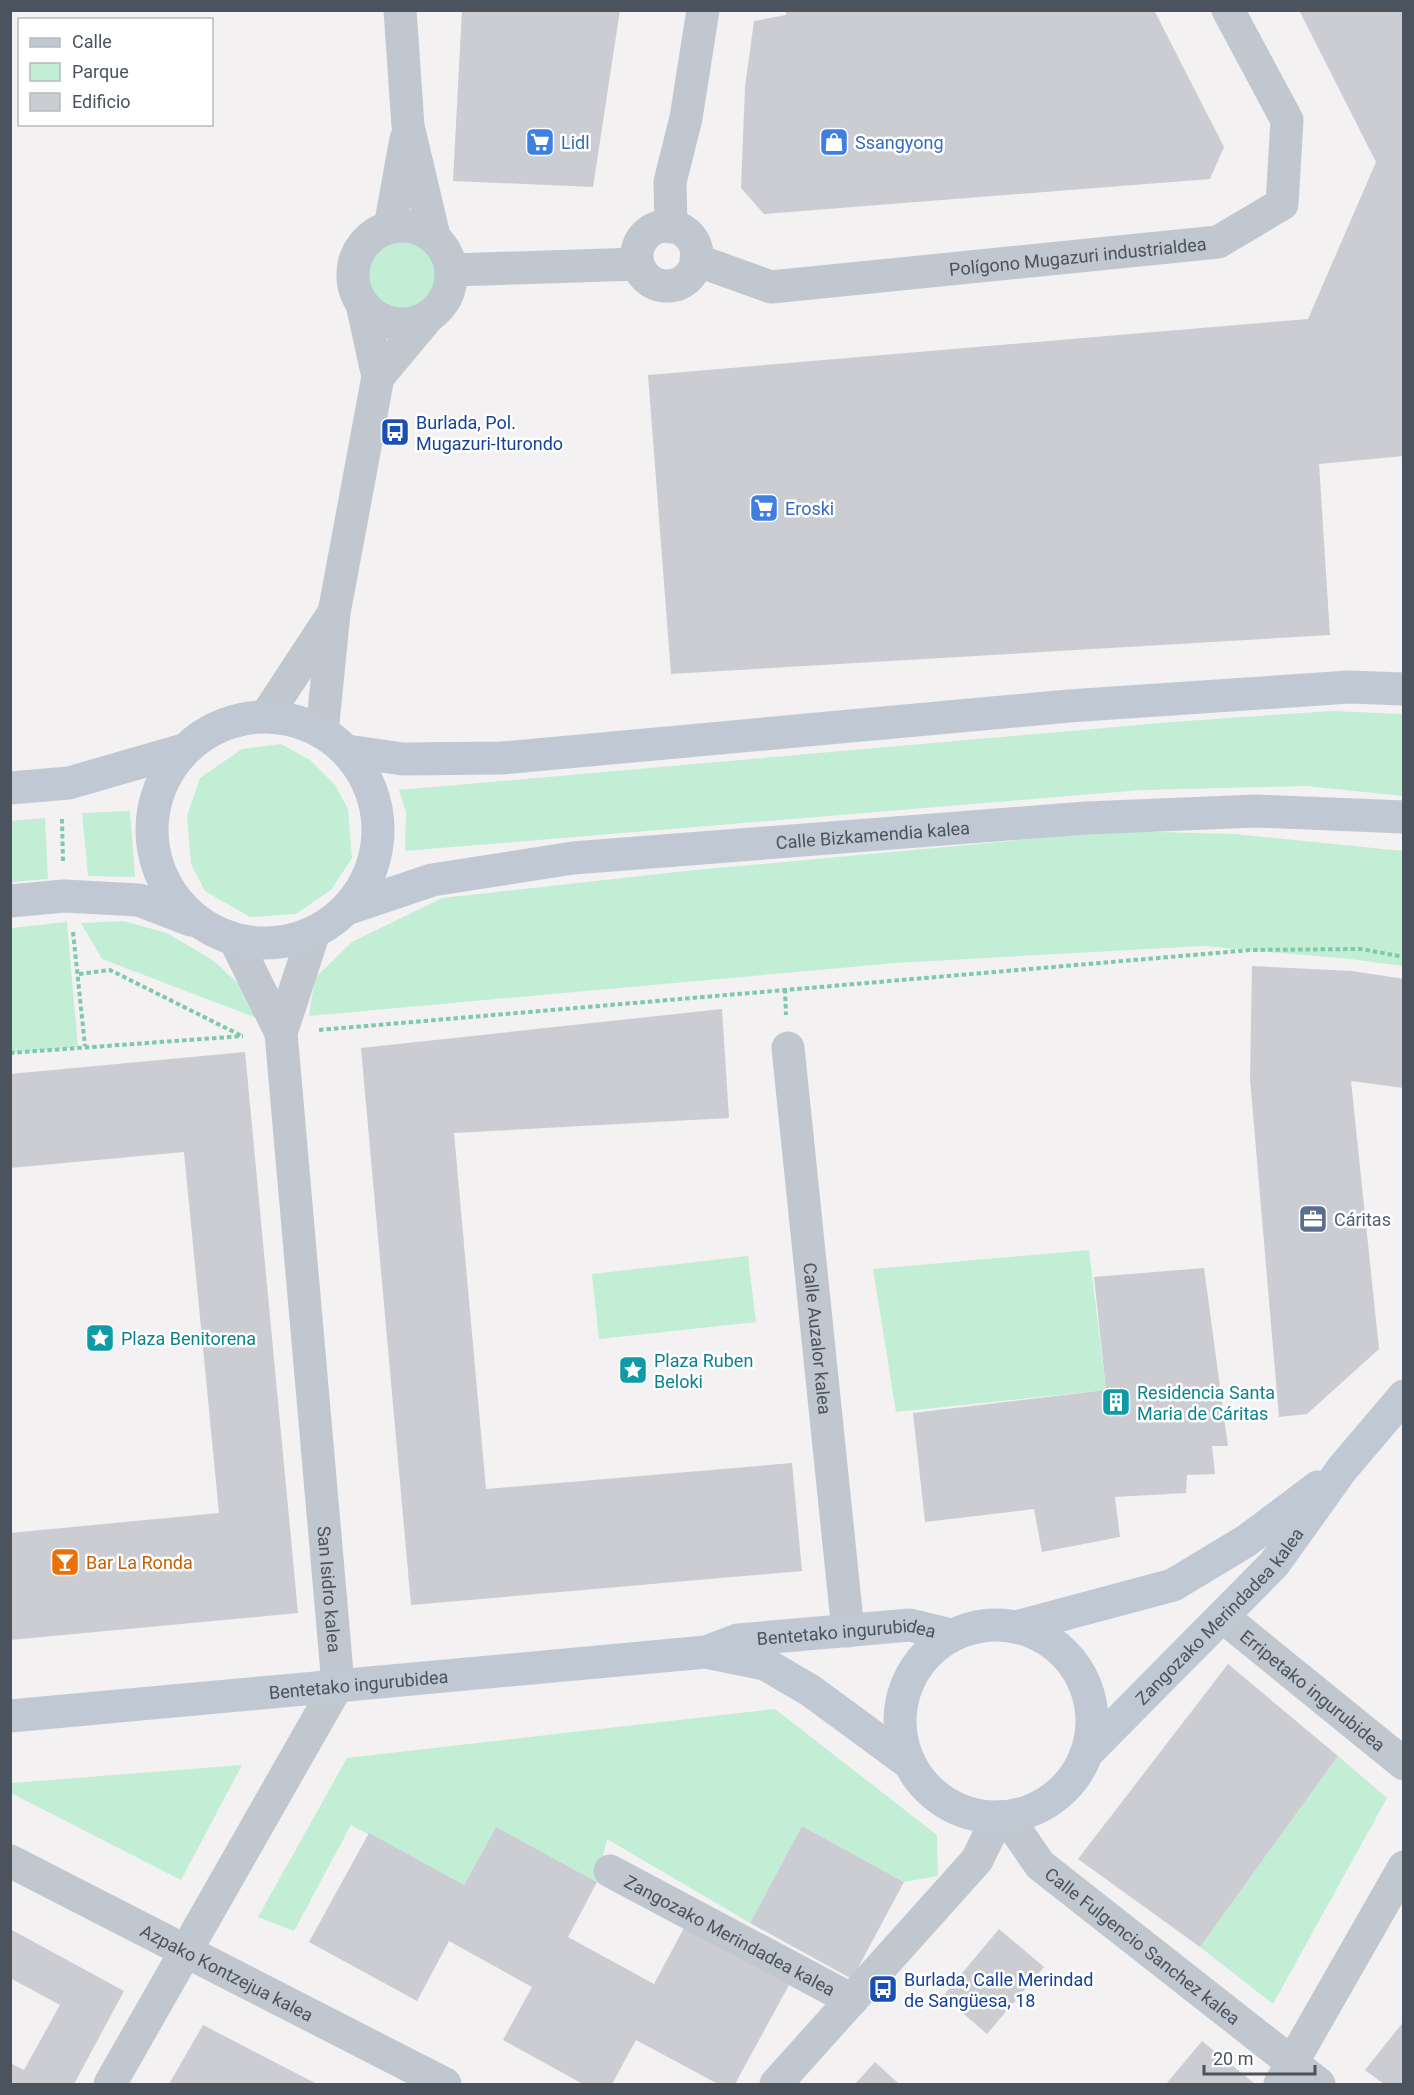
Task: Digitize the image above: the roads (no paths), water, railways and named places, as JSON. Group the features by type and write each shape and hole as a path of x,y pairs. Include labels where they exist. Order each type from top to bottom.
{"main road":[{"path":"200,923 172,895 156,860 152,821 161,783 183,750 207,731 236,720 266,716 295,720 334,741 403,759 502,758 1069,706 1349,687 1404,689"},
{"path":"10,901 64,896 139,900 200,923 235,940 262,944 314,933 349,908 368,879 378,846 377,812 366,779 334,741"},
{"path":"10,788 69,783 183,750"},
{"name":"Calle Bizkamendia kalea","path":"349,908 432,880 573,858 1086,818 1256,811 1404,817"},
{"name":"Zangozako Merindadea kalea","path":"1086,1754 1274,1564 1342,1469 1404,1396"},
{"name":"Zangozako Merindadea kalea","path":"1016,1627 1173,1585 1246,1541 1342,1469"},
{"name":"Bentetako ingurubidea","path":"10,1716 338,1684 706,1652 738,1640 910,1625 951,1635"},
{"path":"983,1625 1016,1627 1047,1639 1071,1661 1087,1689 1092,1722 1086,1754 1074,1777 1056,1796 1033,1810 1003,1817 971,1814 945,1803 924,1786 909,1763 901,1734 901,1705 910,1676 928,1653 951,1635 983,1625"},
{"name":"Bentetako ingurubidea","path":"706,1652 765,1664 811,1691 909,1763"}],"street":[{"path":"400,10 408,126 434,236"},
{"path":"671,227 670,182 686,118 703,10"},
{"name":"Polígono Mugazuri industrialdea","path":"696,260 771,287 1218,242 1282,204 1287,120 1228,10"},
{"path":"390,227 408,126"},
{"path":"334,741 334,613 378,377 362,304 355,290 353,273 356,257 369,238 390,227 405,225 420,228 434,236 442,246 452,270 447,296 440,308 416,322 401,324 386,322 373,315 362,304"},
{"path":"661,227 671,227 680,230 693,242 696,260 688,277 672,286 654,283 641,272 637,254 644,237 661,227"},
{"path":"452,270 638,264"},
{"path":"378,377 429,316"},
{"path":"266,716 334,613"},
{"name":"San Isidro kalea","path":"281,1033 314,933"},
{"name":"San Isidro kalea","path":"235,940 281,1033 338,1684"},
{"name":"Calle Auzalor kalea","path":"788,1047 848,1631"},
{"name":"Erripetako ingurubidea","path":"1223,1617 1404,1764"},
{"path":"110,2085 338,1684"},
{"name":"Zangozako Merindadea kalea","path":"776,2085 976,1860 1003,1817"},
{"name":"Calle Fulgencio Sanchez kalea","path":"1003,1817 1040,1865 1286,2074"},
{"name":"Azpako Kontzejua kalea","path":"10,1861 445,2085"},
{"path":"1318,2085 1286,2074 1404,1867"},
{"name":"Zangozako Merindadea kalea","path":"610,1870 852,2000"}],"place":[{"name":"Lidl","path":"540,142"},
{"name":"Ssangyong","path":"834,142"},
{"name":"Burlada, Pol. Mugazuri-Iturondo","path":"395,432"},
{"name":"Eroski","path":"764,508"},
{"name":"Cáritas","path":"1313,1219"},
{"name":"Plaza Benitorena","path":"100,1338"},
{"name":"Plaza Ruben Beloki","path":"633,1370"},
{"name":"Residencia Santa Maria de Cáritas","path":"1116,1402"},
{"name":"Bar La Ronda","path":"65,1562"},
{"name":"Burlada, Calle Merindad de Sangüesa, 18","path":"883,1989"}]}
